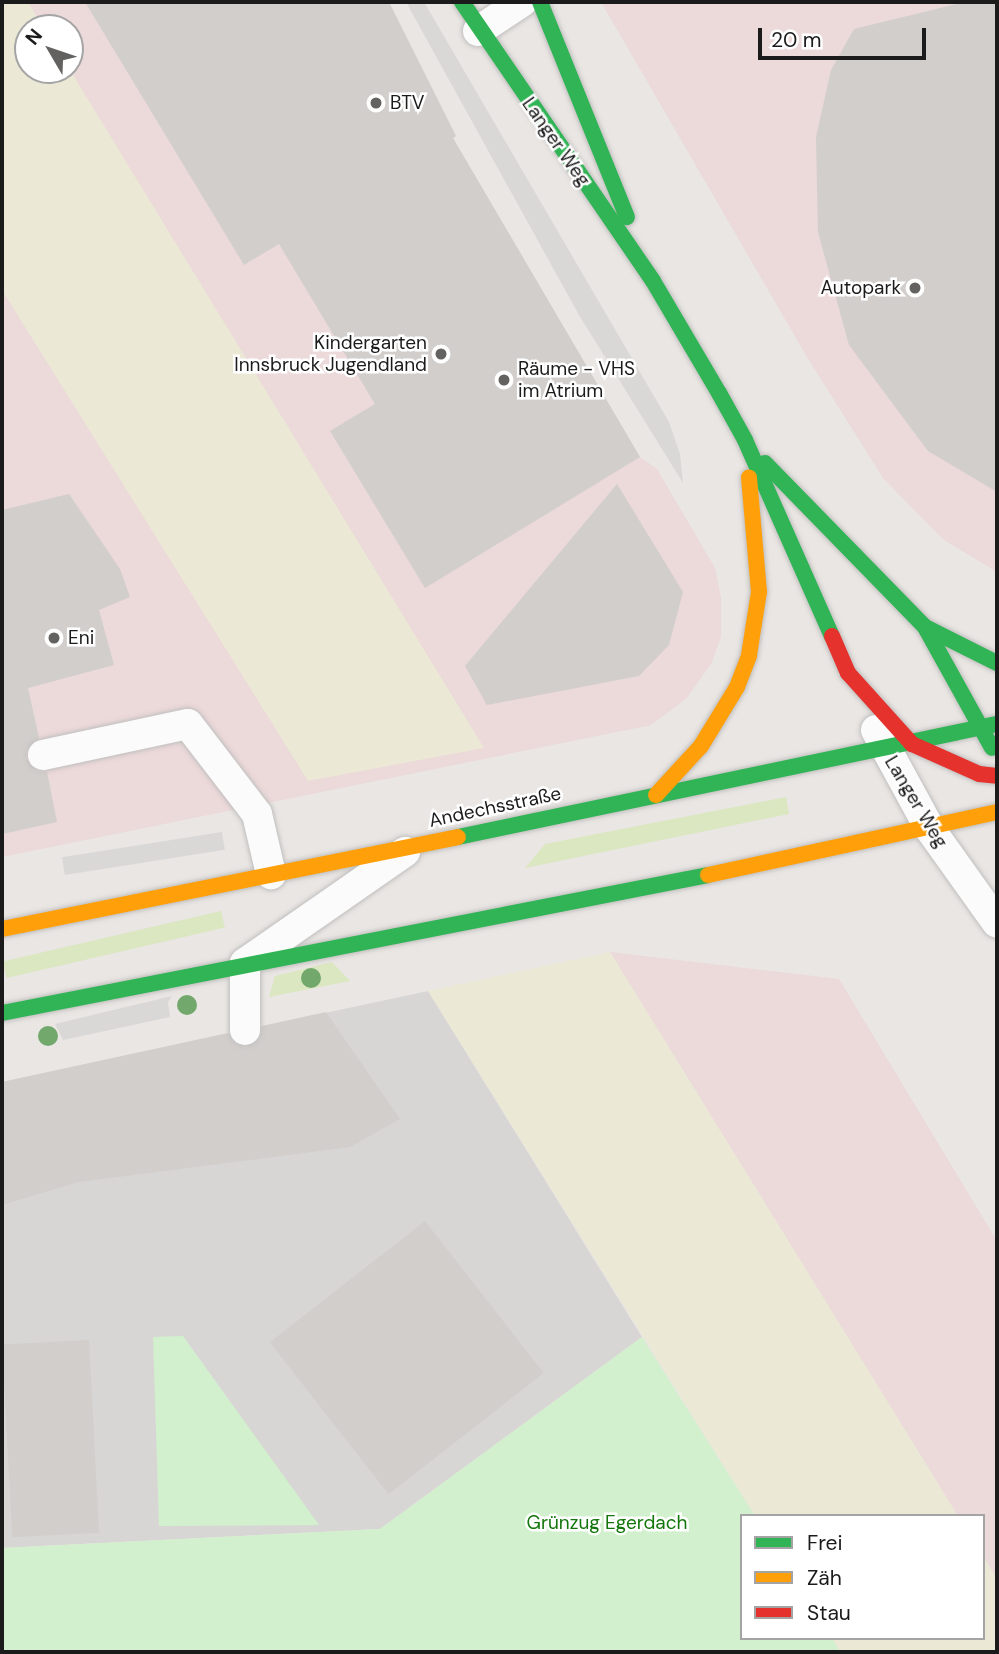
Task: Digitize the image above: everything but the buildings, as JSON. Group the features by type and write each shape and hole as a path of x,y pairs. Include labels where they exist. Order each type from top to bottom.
{"street":[{"name":"Langer Weg","path":"462,2 478,31 653,281 745,440 848,673"},
{"name":"Langer Weg","path":"540,2 653,281"},
{"name":"Langer Weg","path":"745,440 829,533 925,627 997,756"},
{"path":"656,795 701,746 737,687 749,655 760,592 745,440"},
{"name":"Langer Weg","path":"925,627 997,663"},
{"name":"Andechsstraße","path":"2,929 899,747 997,724"},
{"name":"Langer Weg","path":"899,747 979,774 997,776"},
{"path":"2,1013 930,829 997,812"}],"lane":[{"path":"478,31 522,2"},
{"name":"Langer Weg","path":"848,673 899,747 930,829 997,923"},
{"path":"43,755 188,724 257,814 271,874"},
{"path":"245,1030 244,963 415,845"}],"shaded area":[{"path":"2,2 389,2 456,136 453,139 640,457 657,469 715,568 721,598 721,637 711,664 686,699 651,725 2,857"},
{"path":"2,2 28,2 35,14 14,14 14,84 79,84 484,748 308,781 2,290"},
{"path":"406,2 424,2 669,422 680,454 683,483 579,315"},
{"path":"601,2 997,2 997,572 944,540 883,478 807,357"},
{"path":"222,832 225,850 65,875 62,857"},
{"path":"610,952 839,979 997,1241 997,1579 985,1559 985,1514 957,1514"},
{"path":"610,952 957,1514 754,1514 428,991"},
{"path":"428,991 642,1337 380,1529 2,1548 2,1082"},
{"path":"172,996 168,1002 170,1017 63,1040 55,1024"},
{"path":"985,1559 997,1579 997,1652 840,1652 833,1640 985,1640"}],"green space":[{"path":"786,797 789,814 525,868 545,844"},
{"path":"221,911 225,928 7,978 3,961"},
{"path":"332,962 350,981 269,997 275,976"},
{"path":"183,1336 319,1525 159,1526 153,1337"},
{"name":"Grünzug Egerdach","path":"642,1337 754,1514 740,1514 740,1640 833,1640 840,1652 2,1652 2,1548 380,1529"}],"traffic: fast":[{"path":"462,2 653,281 719,393 745,440 832,636"},
{"path":"540,2 627,217"},
{"path":"765,463 925,627 997,663"},
{"path":"925,627 992,748"},
{"path":"458,837 997,724"},
{"path":"2,1013 708,875"}],"traffic: slow":[{"path":"656,795 701,746 737,687 749,655 759,592 749,477"},
{"path":"708,875 997,812"},
{"path":"2,929 458,837"}],"traffic: jam":[{"path":"832,636 848,673 912,744 979,774 997,776"}],"place":[{"name":"BTV","path":"376,103"},
{"name":"Autopark","path":"915,288"},
{"name":"Kindergarten Innsbruck Jugendland","path":"441,354"},
{"name":"Räume - VHS im Atrium","path":"504,380"},
{"name":"Eni","path":"54,638"}]}
